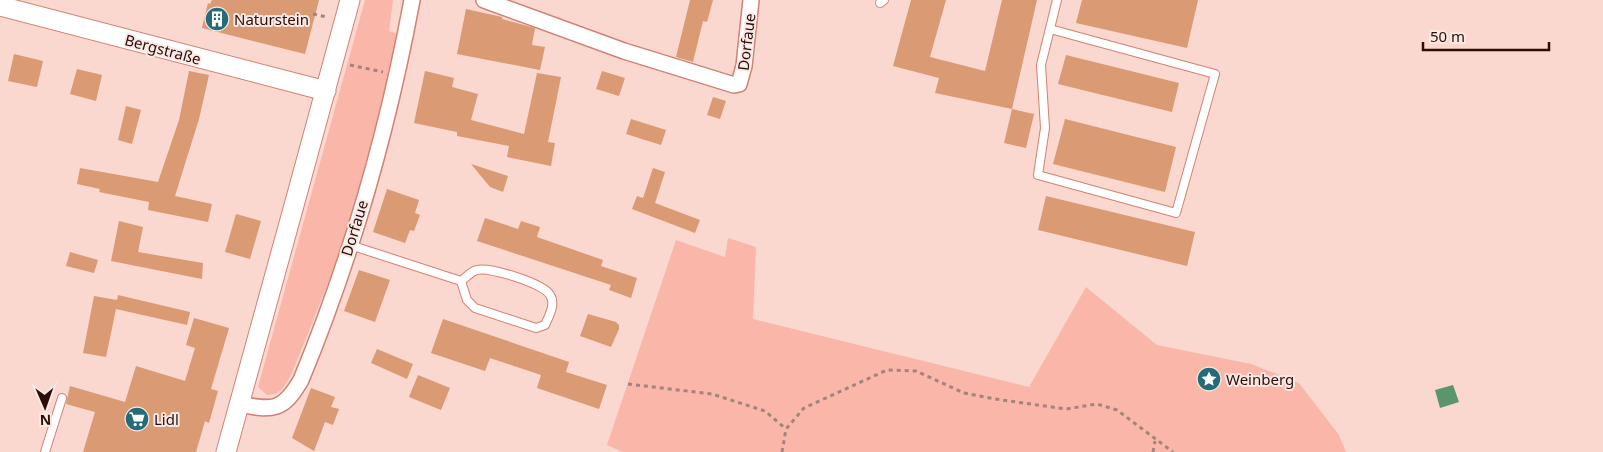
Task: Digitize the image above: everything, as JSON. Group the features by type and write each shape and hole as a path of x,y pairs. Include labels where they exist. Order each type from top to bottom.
{"street":[{"path":"226,452 350,0"},
{"name":"Dorfaue","path":"239,404 265,408 278,406 291,398 305,370 350,245 398,75 412,0"},
{"name":"Dorfaue","path":"484,0 624,51 734,85 739,84 744,66 751,0"},
{"name":"Bergstraße","path":"0,7 326,90"}],"lane":[{"path":"1050,29 1215,74 1176,214 1038,174 1045,128 1041,65 1057,0"},
{"path":"350,245 461,281"},
{"path":"492,269 542,288 550,294 553,304 545,325 536,328 475,308 467,300 461,281 475,270 492,269"},
{"path":"45,452 62,398"}],"path":[{"path":"312,14 327,17"},
{"path":"350,65 398,75"},
{"path":"782,452 786,428 804,408 886,370 916,371 964,393 995,398 1066,409 1097,404 1117,410 1155,441 1173,452"},
{"path":"628,384 712,394 764,411 786,428"},
{"path":"1153,452 1155,441"}],"shaded area":[{"path":"365,0 393,0 389,31 400,35 345,241 291,375 279,392 267,395 258,387"},
{"path":"728,238 756,247 753,319 1029,387 1086,287 1157,345 1251,364 1299,383 1339,435 1346,452 623,452 607,445 676,240 725,257"},
{"path":"1453,385 1459,402 1440,408 1435,390"}],"building":[{"path":"212,0 319,0 305,54 202,28 208,3 210,4"},
{"path":"690,0 713,0 707,22 703,21 693,62 676,57"},
{"path":"911,0 946,0 930,57 985,71 1002,0 1037,0 1012,109 935,93 939,78 893,66"},
{"path":"1082,0 1198,0 1187,48 1076,23"},
{"path":"466,9 502,17 502,19 535,28 532,45 545,47 540,70 457,54"},
{"path":"14,54 43,61 37,87 8,81"},
{"path":"1066,55 1179,83 1172,112 1058,84"},
{"path":"77,69 102,75 96,101 70,94"},
{"path":"189,71 209,75 199,119 175,196 212,204 208,222 148,210 149,202 99,192 100,189 77,184 80,168 158,182 179,120"},
{"path":"425,71 454,78 452,87 478,94 471,120 524,134 537,73 561,77 548,142 555,143 551,166 507,157 509,146 457,136 457,132 414,123"},
{"path":"602,71 625,78 619,96 596,89"},
{"path":"713,97 726,101 720,119 707,115"},
{"path":"126,106 141,110 132,144 118,140"},
{"path":"1012,109 1034,114 1026,148 1004,143"},
{"path":"631,119 666,130 661,145 626,134"},
{"path":"1065,119 1176,147 1165,192 1053,164"},
{"path":"471,164 508,176 503,192 490,187"},
{"path":"653,168 665,172 655,203 700,220 695,233 632,209 637,196 643,198"},
{"path":"387,189 419,200 415,213 420,215 414,231 410,230 405,243 373,232"},
{"path":"1046,196 1195,232 1187,266 1038,230"},
{"path":"236,214 261,221 250,259 225,252"},
{"path":"485,218 518,229 521,221 540,227 537,237 603,260 601,266 637,278 631,298 609,290 611,285 477,241"},
{"path":"119,221 143,227 138,252 203,263 202,279 111,261"},
{"path":"70,252 98,260 94,273 66,266"},
{"path":"359,270 390,280 375,322 344,311"},
{"path":"118,295 190,312 187,325 116,309 106,357 83,353 94,296 117,300"},
{"path":"588,314 616,322 619,325 611,347 580,336"},
{"path":"194,318 229,328 211,389 218,391 209,423 205,421 196,452 83,452 95,412 66,404 70,386 125,402 136,366 185,381 195,348 186,345"},
{"path":"443,319 569,362 566,372 607,385 599,409 537,388 541,375 490,358 485,371 431,353"},
{"path":"377,349 413,364 407,379 371,363"},
{"path":"418,375 450,388 441,410 409,397"},
{"path":"311,388 335,397 331,407 339,409 333,425 325,422 314,451 292,438"}],"place":[{"name":"Naturstein","path":"217,19"},
{"name":"Weinberg","path":"1209,379"},
{"name":"Lidl","path":"137,419"}]}
